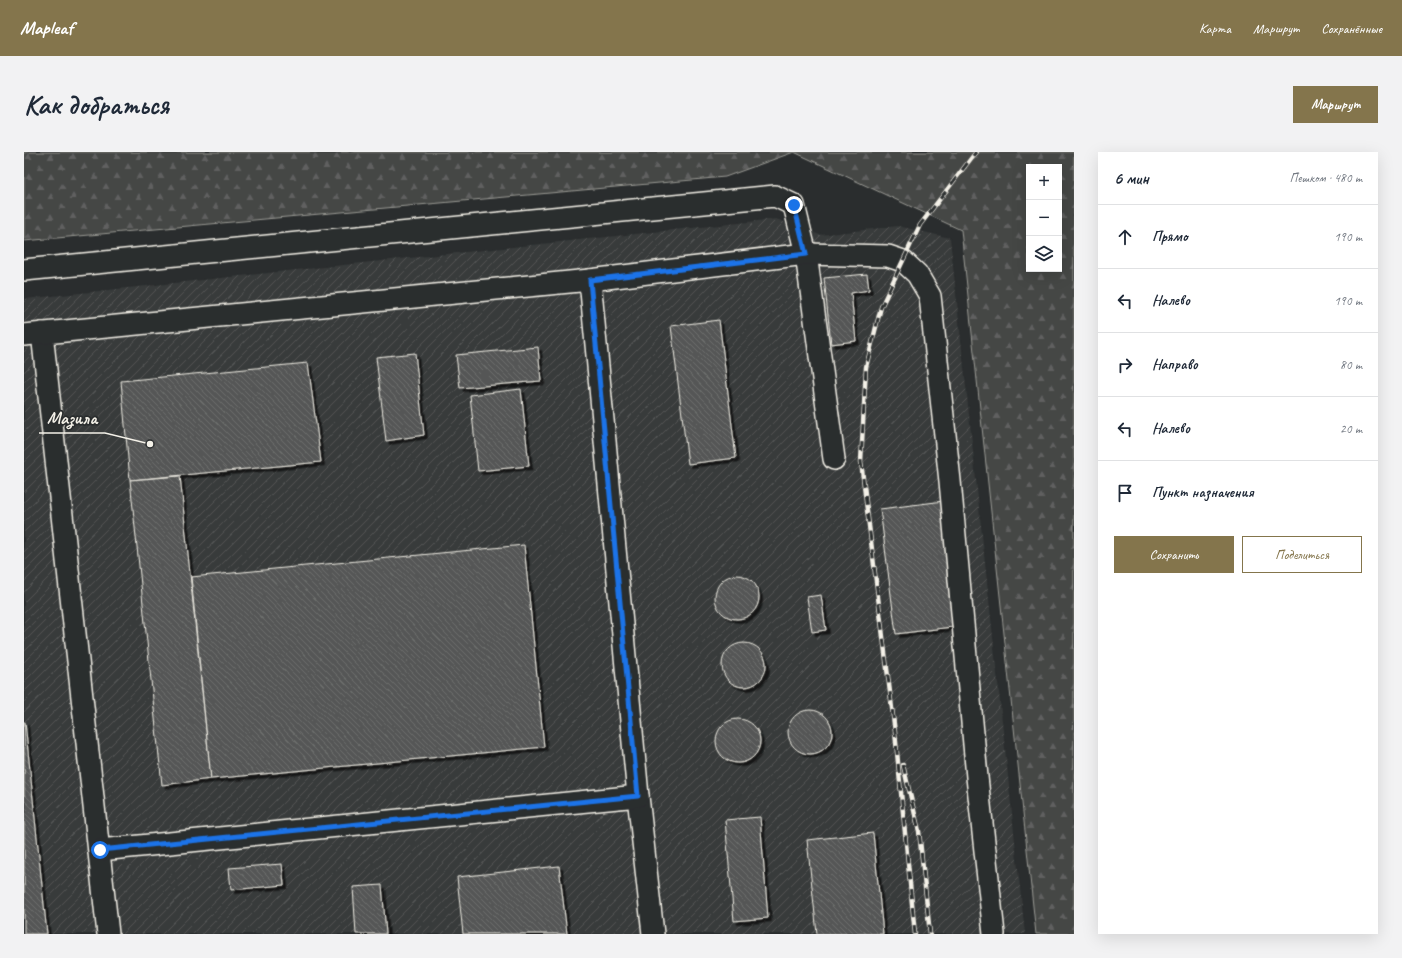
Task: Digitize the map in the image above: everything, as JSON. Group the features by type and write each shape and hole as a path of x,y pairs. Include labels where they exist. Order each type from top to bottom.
{"lane":[{"path":"24,270 775,196 794,205 806,254 834,459"},
{"path":"108,934 100,850 33,334 590,280 806,254 888,256 903,261 917,274 930,296 950,481 977,777 994,934"},
{"path":"590,280 638,796 653,934"},
{"path":"100,850 638,796"}],"shaded area":[{"path":"776,219 820,235 898,226 950,238 1025,934 24,934 24,299"}],"green space":[{"path":"24,152 794,152 725,177 24,241"},
{"path":"794,152 1074,152 1074,934 1036,934 961,230"}],"building":[{"path":"867,274 869,290 851,293 856,341 831,344 824,278"},
{"path":"719,320 736,458 688,464 671,326"},
{"path":"538,347 541,381 460,388 456,355"},
{"path":"415,353 424,435 386,441 376,357"},
{"path":"308,363 321,462 130,480 121,381"},
{"path":"521,389 529,466 478,471 470,395"},
{"path":"180,476 211,779 162,785 130,480"},
{"path":"944,501 960,626 896,634 880,509"},
{"path":"524,545 544,747 211,779 191,577"},
{"path":"733,575 741,575 753,581 759,593 759,601 753,613 741,619 733,619 721,613 715,601 715,593 721,581"},
{"path":"821,595 826,630 812,632 807,597"},
{"path":"740,643 748,643 760,649 766,661 766,669 760,681 748,687 740,687 728,681 722,669 722,661 728,649"},
{"path":"806,710 814,710 826,716 832,728 832,736 826,748 814,754 806,754 794,748 788,736 788,728 794,716"},
{"path":"734,719 742,719 754,725 760,737 760,745 754,757 742,763 734,763 722,757 716,745 716,737 722,725"},
{"path":"25,722 47,934 24,934"},
{"path":"760,817 768,918 734,921 725,820"},
{"path":"873,833 883,934 817,934 807,840"},
{"path":"282,864 284,885 231,890 229,868"},
{"path":"559,866 567,934 463,934 457,877"},
{"path":"382,885 386,934 356,934 353,887"}],"railway":[{"path":"915,934 895,732 861,462 866,367 881,307 920,225 976,152"},
{"path":"903,765 919,831 930,934"}],"place":[{"name":"Мазила","path":"150,444"}],"route":[{"path":"100,850 638,796 590,280 806,254 794,205"}]}
